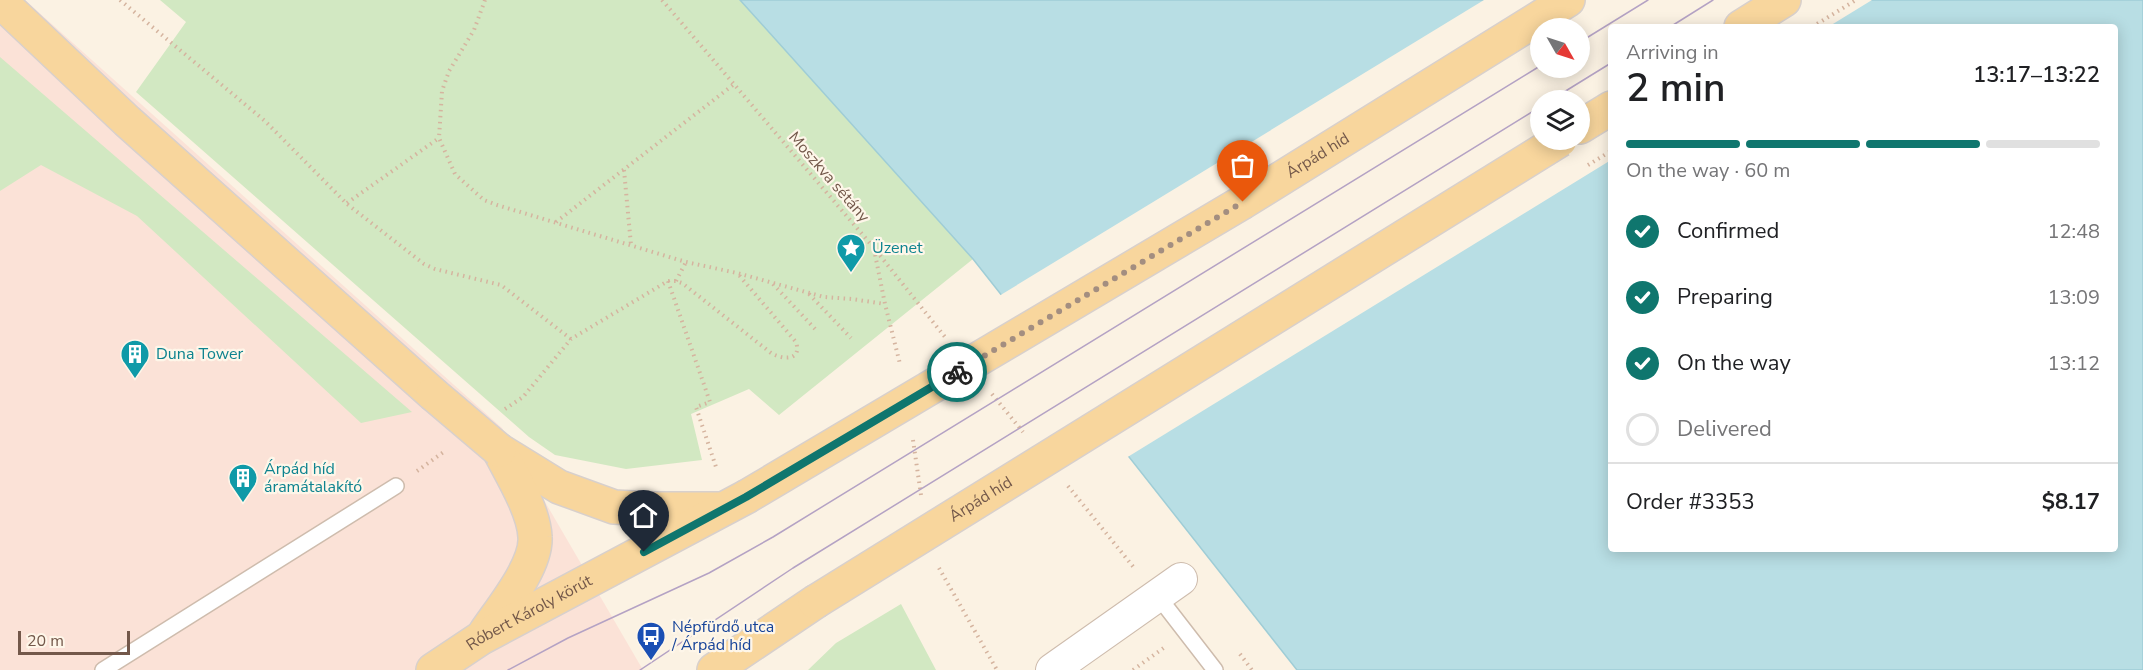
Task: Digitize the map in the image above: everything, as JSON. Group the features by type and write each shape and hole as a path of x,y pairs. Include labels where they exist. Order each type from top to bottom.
{"main road":[{"name":"Árpád híd","path":"735,503 1243,202 1568,0"},
{"path":"1746,24 1784,0"},
{"path":"0,1 127,121 433,394 500,450 559,487 614,507 653,509 735,503"},
{"path":"1590,121 1608,110"},
{"name":"Árpád híd","path":"769,633 1544,150"},
{"path":"481,638 528,570 536,537 525,499 500,450"},
{"name":"Róbert Károly körút","path":"433,670 481,638 735,503"},
{"path":"714,670 769,633"},
{"path":"748,670 769,633"}],"street":[{"path":"1052,670 1169,587"}],"lane":[{"path":"103,670 396,486"},
{"path":"1169,587 1215,670"}],"path":[{"path":"120,0 265,121 346,204 424,264 435,269 501,285 572,339"},
{"path":"485,0 474,30 449,70 445,81 442,91 439,138 455,174 484,200 686,262 737,273 824,297 885,304"},
{"name":"Moszkva sétány","path":"662,0 874,248 948,339"},
{"path":"1817,24 1856,0"},
{"path":"556,223 733,85"},
{"path":"346,204 439,138"},
{"path":"624,169 631,245"},
{"path":"675,280 686,262"},
{"path":"504,410 523,397 572,339 668,281 675,280 682,283 771,353 784,359 790,358 798,348 796,342 737,273"},
{"path":"668,281 710,402 696,407 718,470"},
{"path":"772,283 818,331"},
{"path":"808,293 850,338"},
{"path":"985,385 1030,440"},
{"path":"396,486 455,445"},
{"path":"1067,485 1169,587"},
{"path":"938,567 997,670"}],"shaded area":[{"path":"0,0 25,0 502,428 643,670 0,670"}],"green space":[{"path":"160,0 740,0 973,259 779,415 749,389 691,414 702,460 626,469 555,455 529,437 136,92 186,22"},
{"path":"0,57 412,412 361,423 137,216 41,165 0,191"},
{"path":"901,604 936,670 808,670 836,643"}],"water":[{"path":"740,0 2143,0 2143,670 1297,670 973,259"}],"pier":[{"path":"1484,0 1872,0 1833,24 1608,24 1608,162 1126,458 999,296"}],"tram line":[{"path":"1609,24 1648,0"},
{"path":"1675,24 1713,0"},
{"path":"1590,36 1608,25"},
{"path":"1567,90 1608,65"},
{"path":"508,670 568,638 709,573 773,537 1530,72"},
{"path":"640,670 793,568 1530,113"}],"way so far":[{"path":"957,372 1243,202"}],"place":[{"name":"Üzenet","path":"851,274"},
{"name":"Duna Tower","path":"135,380"},
{"name":"Árpád híd áramátalakító","path":"243,504"},
{"name":"Népfürdő utca / Árpád híd","path":"651,662"}],"route":[{"path":"644,552 746,497 957,372"}]}
